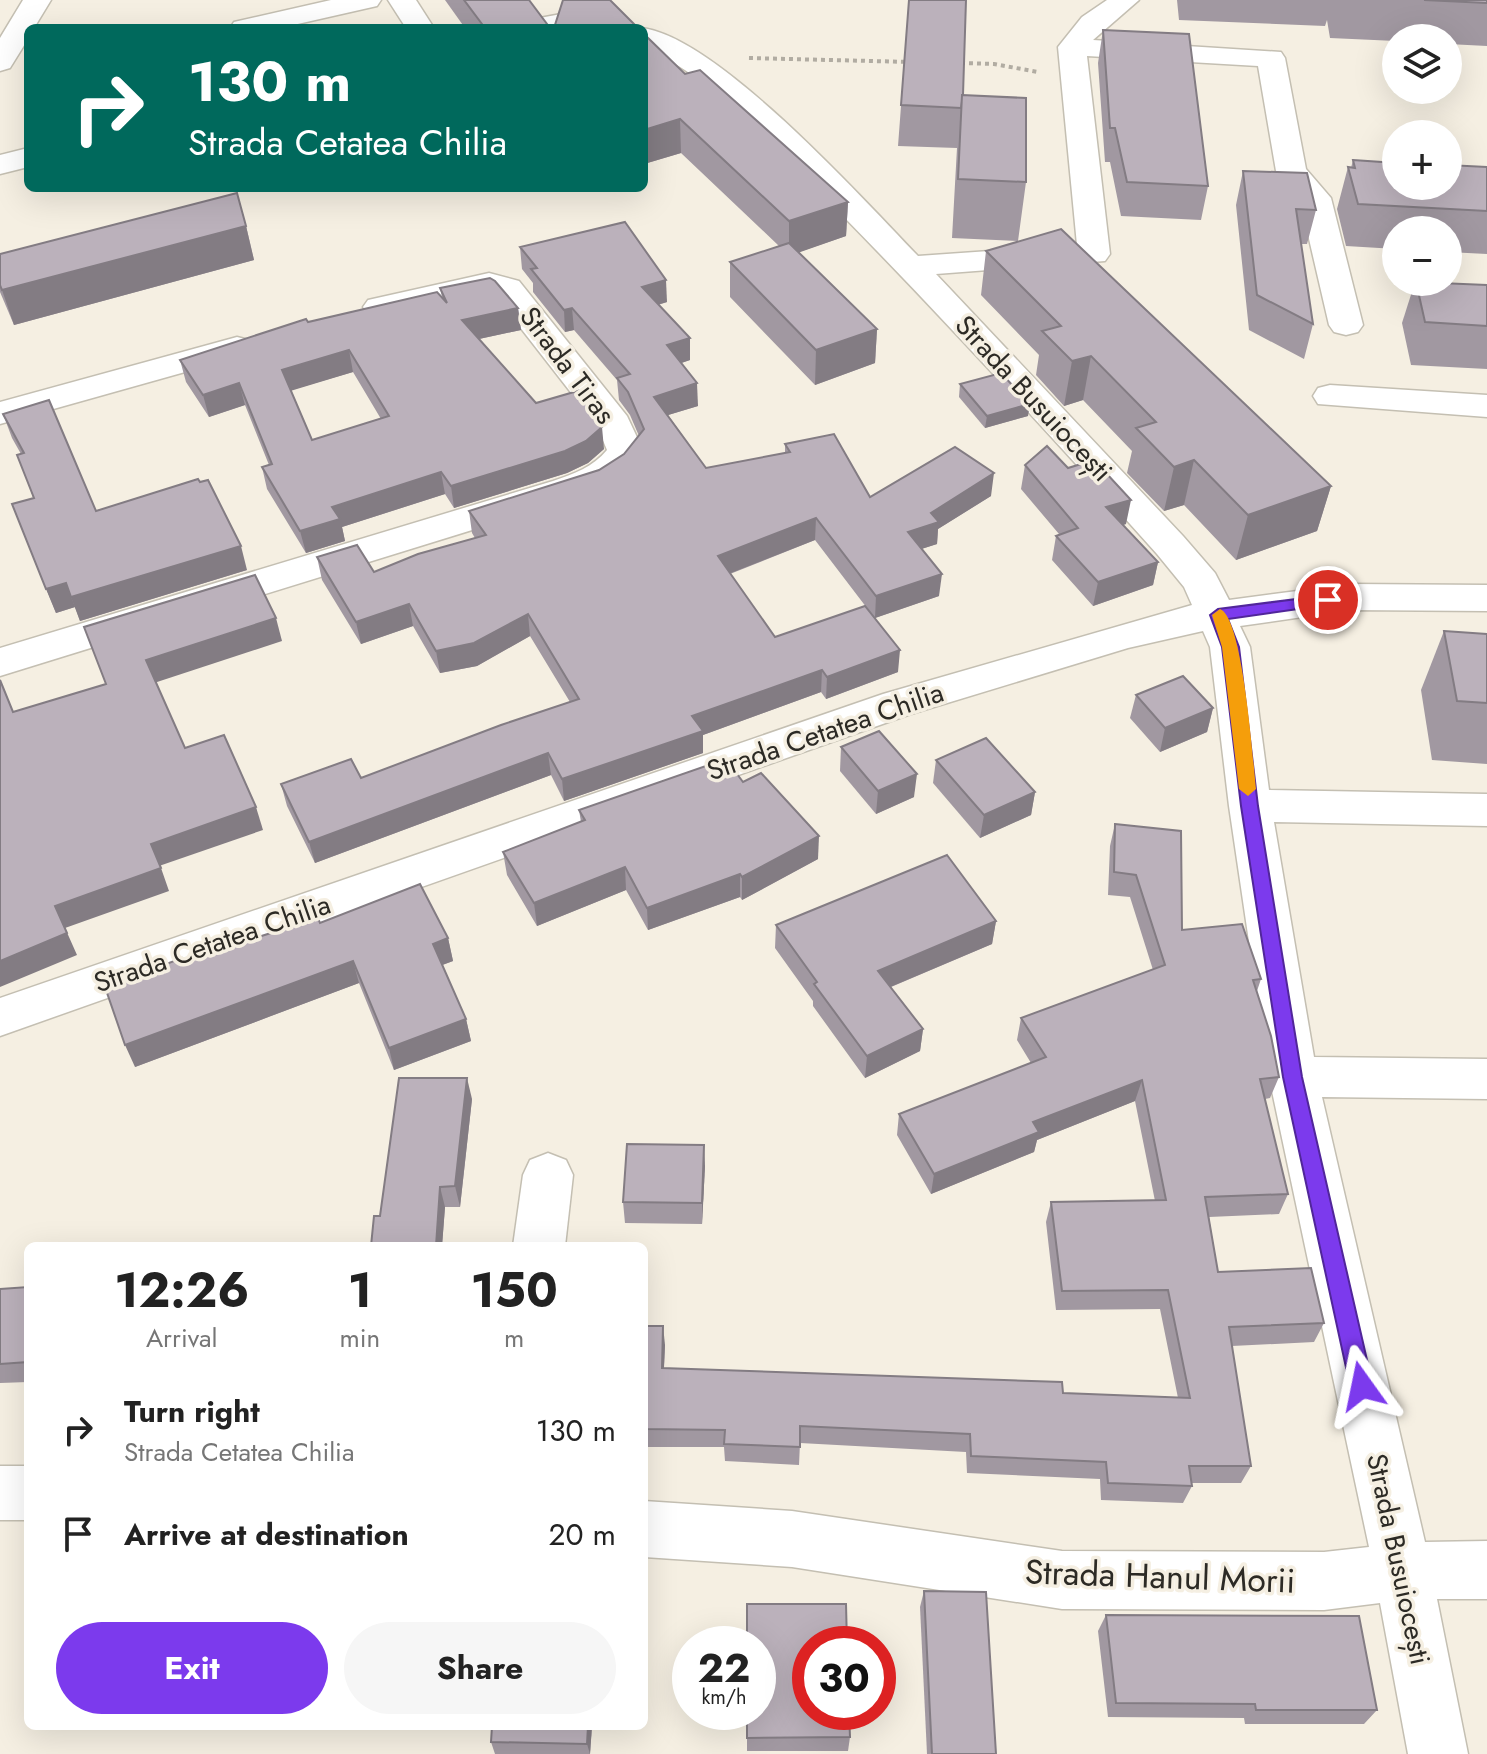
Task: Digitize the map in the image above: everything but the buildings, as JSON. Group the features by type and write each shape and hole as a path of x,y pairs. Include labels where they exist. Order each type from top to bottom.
{"street":[{"path":"0,62 37,0"},
{"path":"262,24 367,0"},
{"path":"402,0 417,24"},
{"path":"912,266 1094,254 1072,47 1092,23 1125,0"},
{"path":"539,16 587,19 608,24"},
{"name":"Strada Busuiocești","path":"648,38 697,63 766,122 912,266 1170,545 1201,582 1218,615 1230,647 1250,806 1293,1077 1403,1571 1438,1754"},
{"path":"1072,47 1271,58 1291,171 1315,198 1346,325"},
{"path":"0,84 24,78"},
{"path":"0,165 24,158"},
{"name":"Strada Tiras","path":"0,662 556,492 589,481 620,461 625,450 614,424 507,288 489,283 475,284 350,316"},
{"path":"0,413 274,337"},
{"path":"1330,396 1487,406"},
{"name":"Strada Cetatea Chilia","path":"0,1017 897,704 1120,637 1182,620 1351,597 1487,598"},
{"path":"1250,806 1487,810"},
{"path":"1293,1077 1487,1079"},
{"path":"540,1242 548,1175"},
{"path":"0,1493 24,1493"},
{"name":"Strada Hanul Morii","path":"648,1529 792,1539 1062,1580 1324,1581 1403,1571 1487,1570"}],"path":[{"path":"697,63 730,57 916,62"},
{"path":"947,63 994,64 1075,79"}],"slow traffic":[{"path":"1220,615 1234,671 1248,789"}],"route":[{"path":"1328,600 1218,615 1230,647 1234,671 1250,806 1293,1077 1362,1386"}]}
